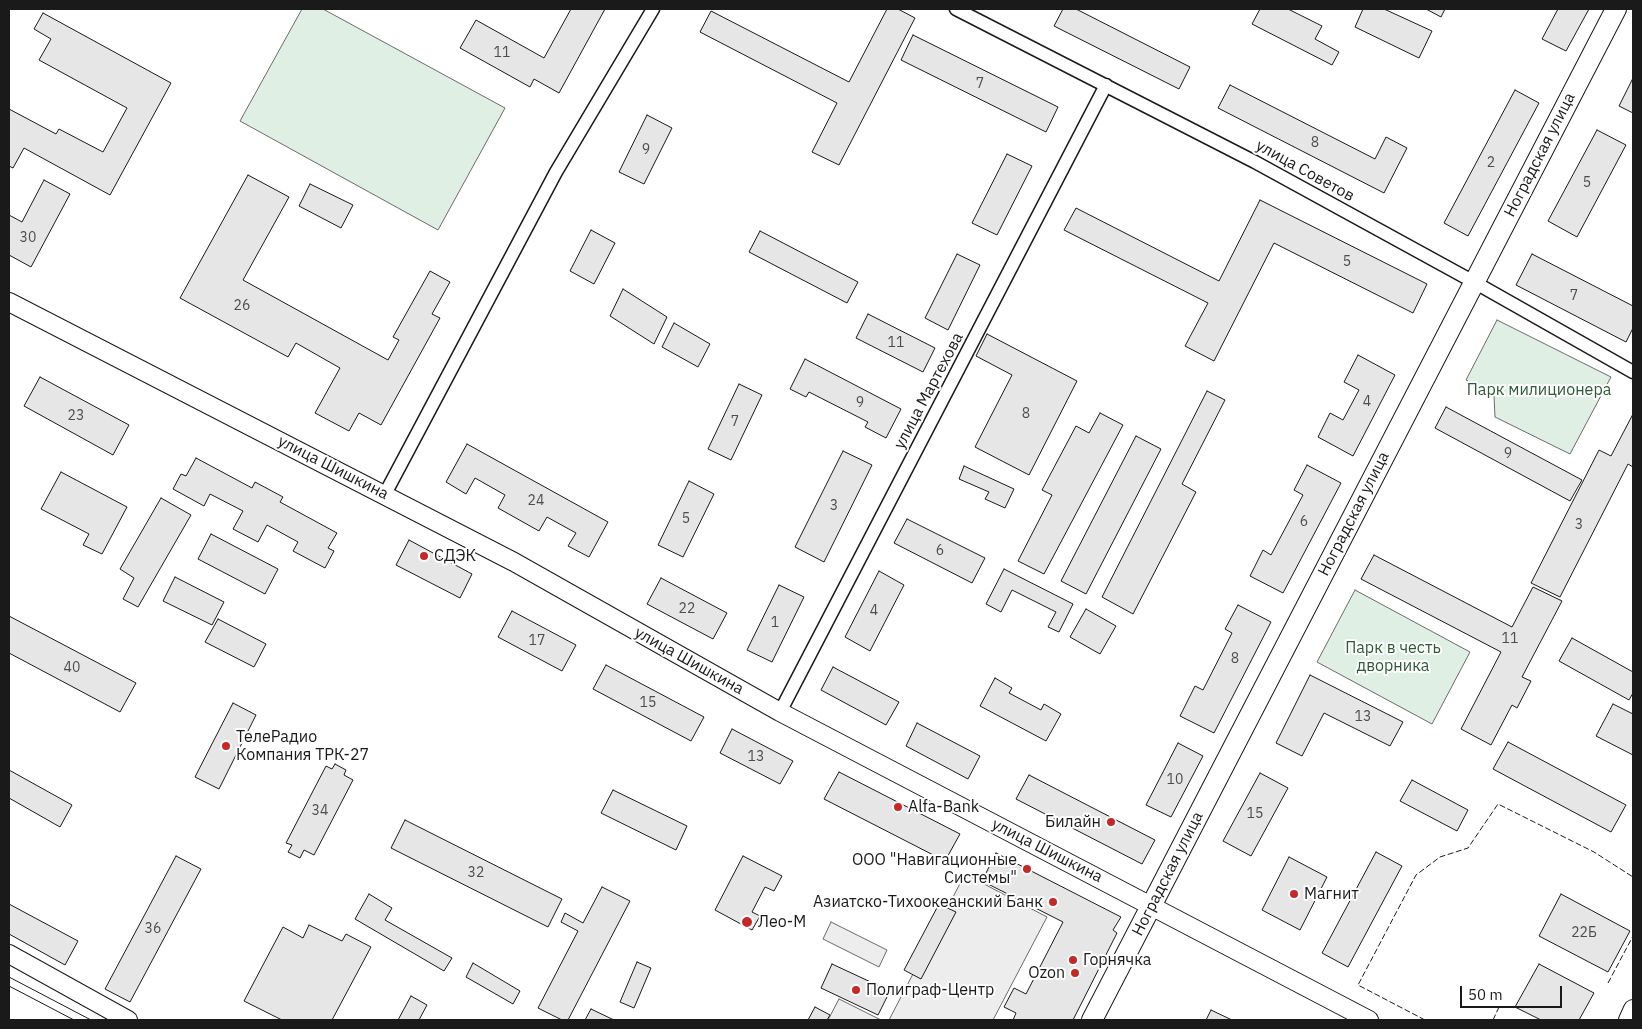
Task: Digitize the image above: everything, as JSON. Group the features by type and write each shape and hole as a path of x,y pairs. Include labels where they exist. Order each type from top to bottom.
{"main road":[{"name":"Ноградская улица","path":"1092,1020 1616,9"},
{"name":"улица Шишкина","path":"9,302 514,562 780,712 1369,1020"},
{"path":"9,954 128,1020"},
{"path":"1628,1020 1633,1010"}],"street":[{"path":"385,494 556,172 653,9"},
{"name":"улица Советов","path":"956,9 1238,153 1474,282 1633,372"},
{"name":"улица Мартехова","path":"780,712 1106,85"}],"green space":[{"path":"302,9 323,9 505,108 438,230 240,121"},
{"name":"Парк милиционера","path":"1497,320 1611,377 1570,454 1495,417 1494,396 1466,380"},
{"name":"Парк в честь дворника","path":"1355,590 1470,652 1432,724 1317,662"}],"shaded area":[{"path":"965,874 1047,917 993,1020 889,1020"},
{"path":"831,922 887,950 879,967 823,939"},
{"path":"839,999 881,1020 828,1020"}],"building":[{"path":"571,9 605,9 559,93 534,79 530,87 460,48 476,20 544,58"},
{"path":"887,9 898,9 915,18 839,165 812,152 837,103 700,32 711,11 849,82"},
{"path":"1063,9 1076,9 1190,67 1179,89 1054,26"},
{"path":"1260,9 1288,9 1322,26 1315,39 1339,52 1332,65 1252,24"},
{"path":"1363,9 1384,9 1432,31 1419,58 1355,27"},
{"path":"1426,9 1445,9 1441,17"},
{"path":"1558,9 1589,9 1566,51 1542,39"},
{"path":"43,13 171,83 110,195 24,148 13,168 9,166 9,109 56,134 59,129 103,152 127,108 39,60 51,39 34,29"},
{"path":"913,35 1058,107 1046,132 901,60"},
{"path":"1633,78 1633,113 1619,106"},
{"path":"1230,85 1375,159 1386,137 1407,148 1384,193 1218,108"},
{"path":"1515,90 1539,103 1468,236 1444,223"},
{"path":"647,115 672,128 644,184 619,172"},
{"path":"1597,130 1626,145 1577,237 1548,221"},
{"path":"1007,154 1032,166 997,235 972,223"},
{"path":"248,175 289,197 243,280 388,360 399,340 393,337 430,271 450,282 432,314 440,318 381,425 359,413 349,431 315,413 340,368 296,343 288,357 180,298"},
{"path":"44,180 70,194 31,267 9,255 9,215 22,222"},
{"path":"310,184 353,205 341,228 299,206"},
{"path":"1260,200 1427,284 1413,313 1274,243 1214,361 1185,346 1208,303 1064,230 1076,208 1219,281"},
{"path":"591,230 615,243 594,284 570,271"},
{"path":"760,231 858,282 847,303 749,252"},
{"path":"957,254 980,265 948,330 925,318"},
{"path":"1532,254 1633,306 1633,328 1626,342 1516,285"},
{"path":"623,289 667,317 654,344 610,316"},
{"path":"868,314 935,348 923,372 856,338"},
{"path":"674,323 710,344 698,367 662,347"},
{"path":"987,334 1077,381 1029,475 975,447 1012,375 976,356"},
{"path":"1358,355 1395,375 1353,456 1318,437 1330,413 1343,420 1359,390 1344,382"},
{"path":"805,359 901,409 886,438 865,427 868,422 809,392 806,397 790,389"},
{"path":"40,377 129,425 113,455 24,406"},
{"path":"739,384 762,395 731,460 708,449"},
{"path":"1207,391 1225,400 1182,484 1196,492 1133,614 1102,597"},
{"path":"1446,407 1582,480 1570,501 1435,428"},
{"path":"1100,413 1123,425 1044,574 1018,561 1052,495 1042,490 1076,426 1089,433"},
{"path":"1633,414 1633,467 1628,464 1560,597 1531,583 1599,450 1611,456"},
{"path":"1136,436 1161,449 1086,594 1061,581"},
{"path":"467,444 608,522 589,557 568,546 576,533 547,517 539,531 498,508 505,495 475,478 466,494 446,482"},
{"path":"843,451 872,465 824,562 795,547"},
{"path":"196,458 252,488 255,482 283,497 280,502 337,533 328,548 334,551 325,568 293,551 298,542 267,525 258,542 233,529 243,511 210,494 204,506 173,489 181,474 186,476"},
{"path":"1307,465 1341,483 1283,593 1250,576 1263,550 1271,555 1303,495 1294,490"},
{"path":"964,466 1014,489 1005,508 985,499 989,492 959,479"},
{"path":"61,472 127,507 102,554 83,545 89,534 41,509"},
{"path":"689,481 714,494 683,557 658,545"},
{"path":"161,498 191,515 138,607 123,599 134,578 120,569"},
{"path":"907,519 985,558 972,583 894,543"},
{"path":"211,534 278,569 265,594 198,559"},
{"path":"409,540 472,574 460,598 396,565"},
{"path":"1374,555 1512,627 1533,587 1562,601 1522,677 1531,681 1517,708 1512,705 1491,745 1461,729 1501,652 1361,579"},
{"path":"1004,569 1073,604 1059,632 1048,627 1056,612 1012,590 1001,612 986,604"},
{"path":"879,571 904,585 870,651 845,637"},
{"path":"175,577 224,602 212,625 163,601"},
{"path":"661,578 727,613 713,639 647,604"},
{"path":"779,585 804,597 772,662 747,650"},
{"path":"1238,605 1271,622 1214,733 1180,716 1195,686 1203,690 1232,633 1225,629"},
{"path":"1086,609 1116,626 1100,654 1070,637"},
{"path":"512,611 576,645 562,671 498,637"},
{"path":"9,616 136,683 120,712 9,653"},
{"path":"218,619 266,644 254,667 205,642"},
{"path":"1572,638 1633,672 1633,693 1629,700 1559,661"},
{"path":"606,665 704,717 691,741 593,689"},
{"path":"833,667 899,702 886,725 821,690"},
{"path":"1310,675 1403,722 1390,746 1324,713 1302,756 1276,743"},
{"path":"995,678 1012,688 1009,693 1041,710 1044,704 1061,714 1046,741 980,706"},
{"name":"ТелеРадио Компания ТРК-27","path":"233,703 256,715 219,789 195,777"},
{"path":"1613,704 1633,714 1633,755 1596,736"},
{"path":"917,723 980,756 968,779 906,746"},
{"path":"732,729 793,761 780,784 720,753"},
{"path":"1508,742 1626,805 1611,832 1493,769"},
{"path":"1178,743 1203,756 1171,817 1146,805"},
{"path":"335,764 346,770 344,775 353,780 314,855 304,850 300,858 288,852 292,845 286,843 326,766 332,769"},
{"path":"9,770 72,805 60,827 9,798"},
{"path":"839,772 960,834 945,861 824,799"},
{"path":"1260,773 1288,788 1251,856 1223,841"},
{"path":"1029,775 1155,840 1142,864 1016,799"},
{"path":"1412,780 1468,810 1457,831 1400,801"},
{"path":"613,790 687,826 676,850 601,813"},
{"path":"405,820 562,899 548,927 391,848"},
{"path":"1376,852 1402,866 1348,967 1322,953"},
{"name":"Горнячка","path":"996,853 1121,917 1113,930 1117,933 1073,1020 1013,1020 1016,1013 1004,1007 1014,988 1026,994 1063,922 982,881"},
{"path":"176,856 201,869 130,1002 105,989"},
{"path":"743,856 782,876 774,891 765,887 752,912 760,916 752,930 715,910"},
{"name":"Магнит","path":"1289,857 1327,877 1300,930 1262,910"},
{"path":"602,887 630,901 568,1020 562,1020 538,1008 578,931 561,922 565,913 583,923"},
{"path":"369,894 392,908 385,920 452,958 444,971 355,919"},
{"path":"1561,894 1630,931 1608,972 1539,936"},
{"path":"9,904 78,941 65,965 9,934"},
{"path":"939,904 956,912 921,979 904,970"},
{"path":"309,925 342,941 346,934 371,947 332,1020 282,1020 244,1001 283,927 303,938"},
{"path":"637,962 651,968 634,1008 620,1002"},
{"path":"473,963 520,991 513,1004 466,977"},
{"name":"Полиграф-Центр","path":"832,964 890,991 878,1015 821,988"},
{"path":"1539,964 1594,993 1579,1020 1541,1020 1515,1007"},
{"path":"411,996 427,1005 419,1020 398,1020"},
{"path":"815,1007 830,1015 827,1020 808,1020"},
{"path":"591,1009 614,1020 585,1020"},
{"path":"1211,1010 1232,1020 1206,1020"}],"tram line":[{"path":"9,977 91,1020"},
{"path":"9,986 74,1020"}],"fence":[{"path":"1425,1020 1358,985 1416,875 1440,857 1468,848 1498,804 1594,852 1633,877"},
{"path":"1608,983 1633,936"},
{"path":"1493,1020 1499,1007"}],"place":[{"name":"СДЭК","path":"424,556"},
{"name":"ТелеРадио Компания ТРК-27","path":"226,746"},
{"name":"Alfa-Bank","path":"898,807"},
{"name":"Билайн","path":"1111,822"},
{"name":"ООО \"Навигационные Системы\"","path":"1027,869"},
{"name":"Магнит","path":"1294,894"},
{"name":"Азиатско-Тихоокеанский Банк","path":"1053,902"},
{"name":"Лео-М","path":"747,922"},
{"name":"Горнячка","path":"1073,960"},
{"name":"Ozon","path":"1075,973"},
{"name":"Полиграф-Центр","path":"856,990"}]}
